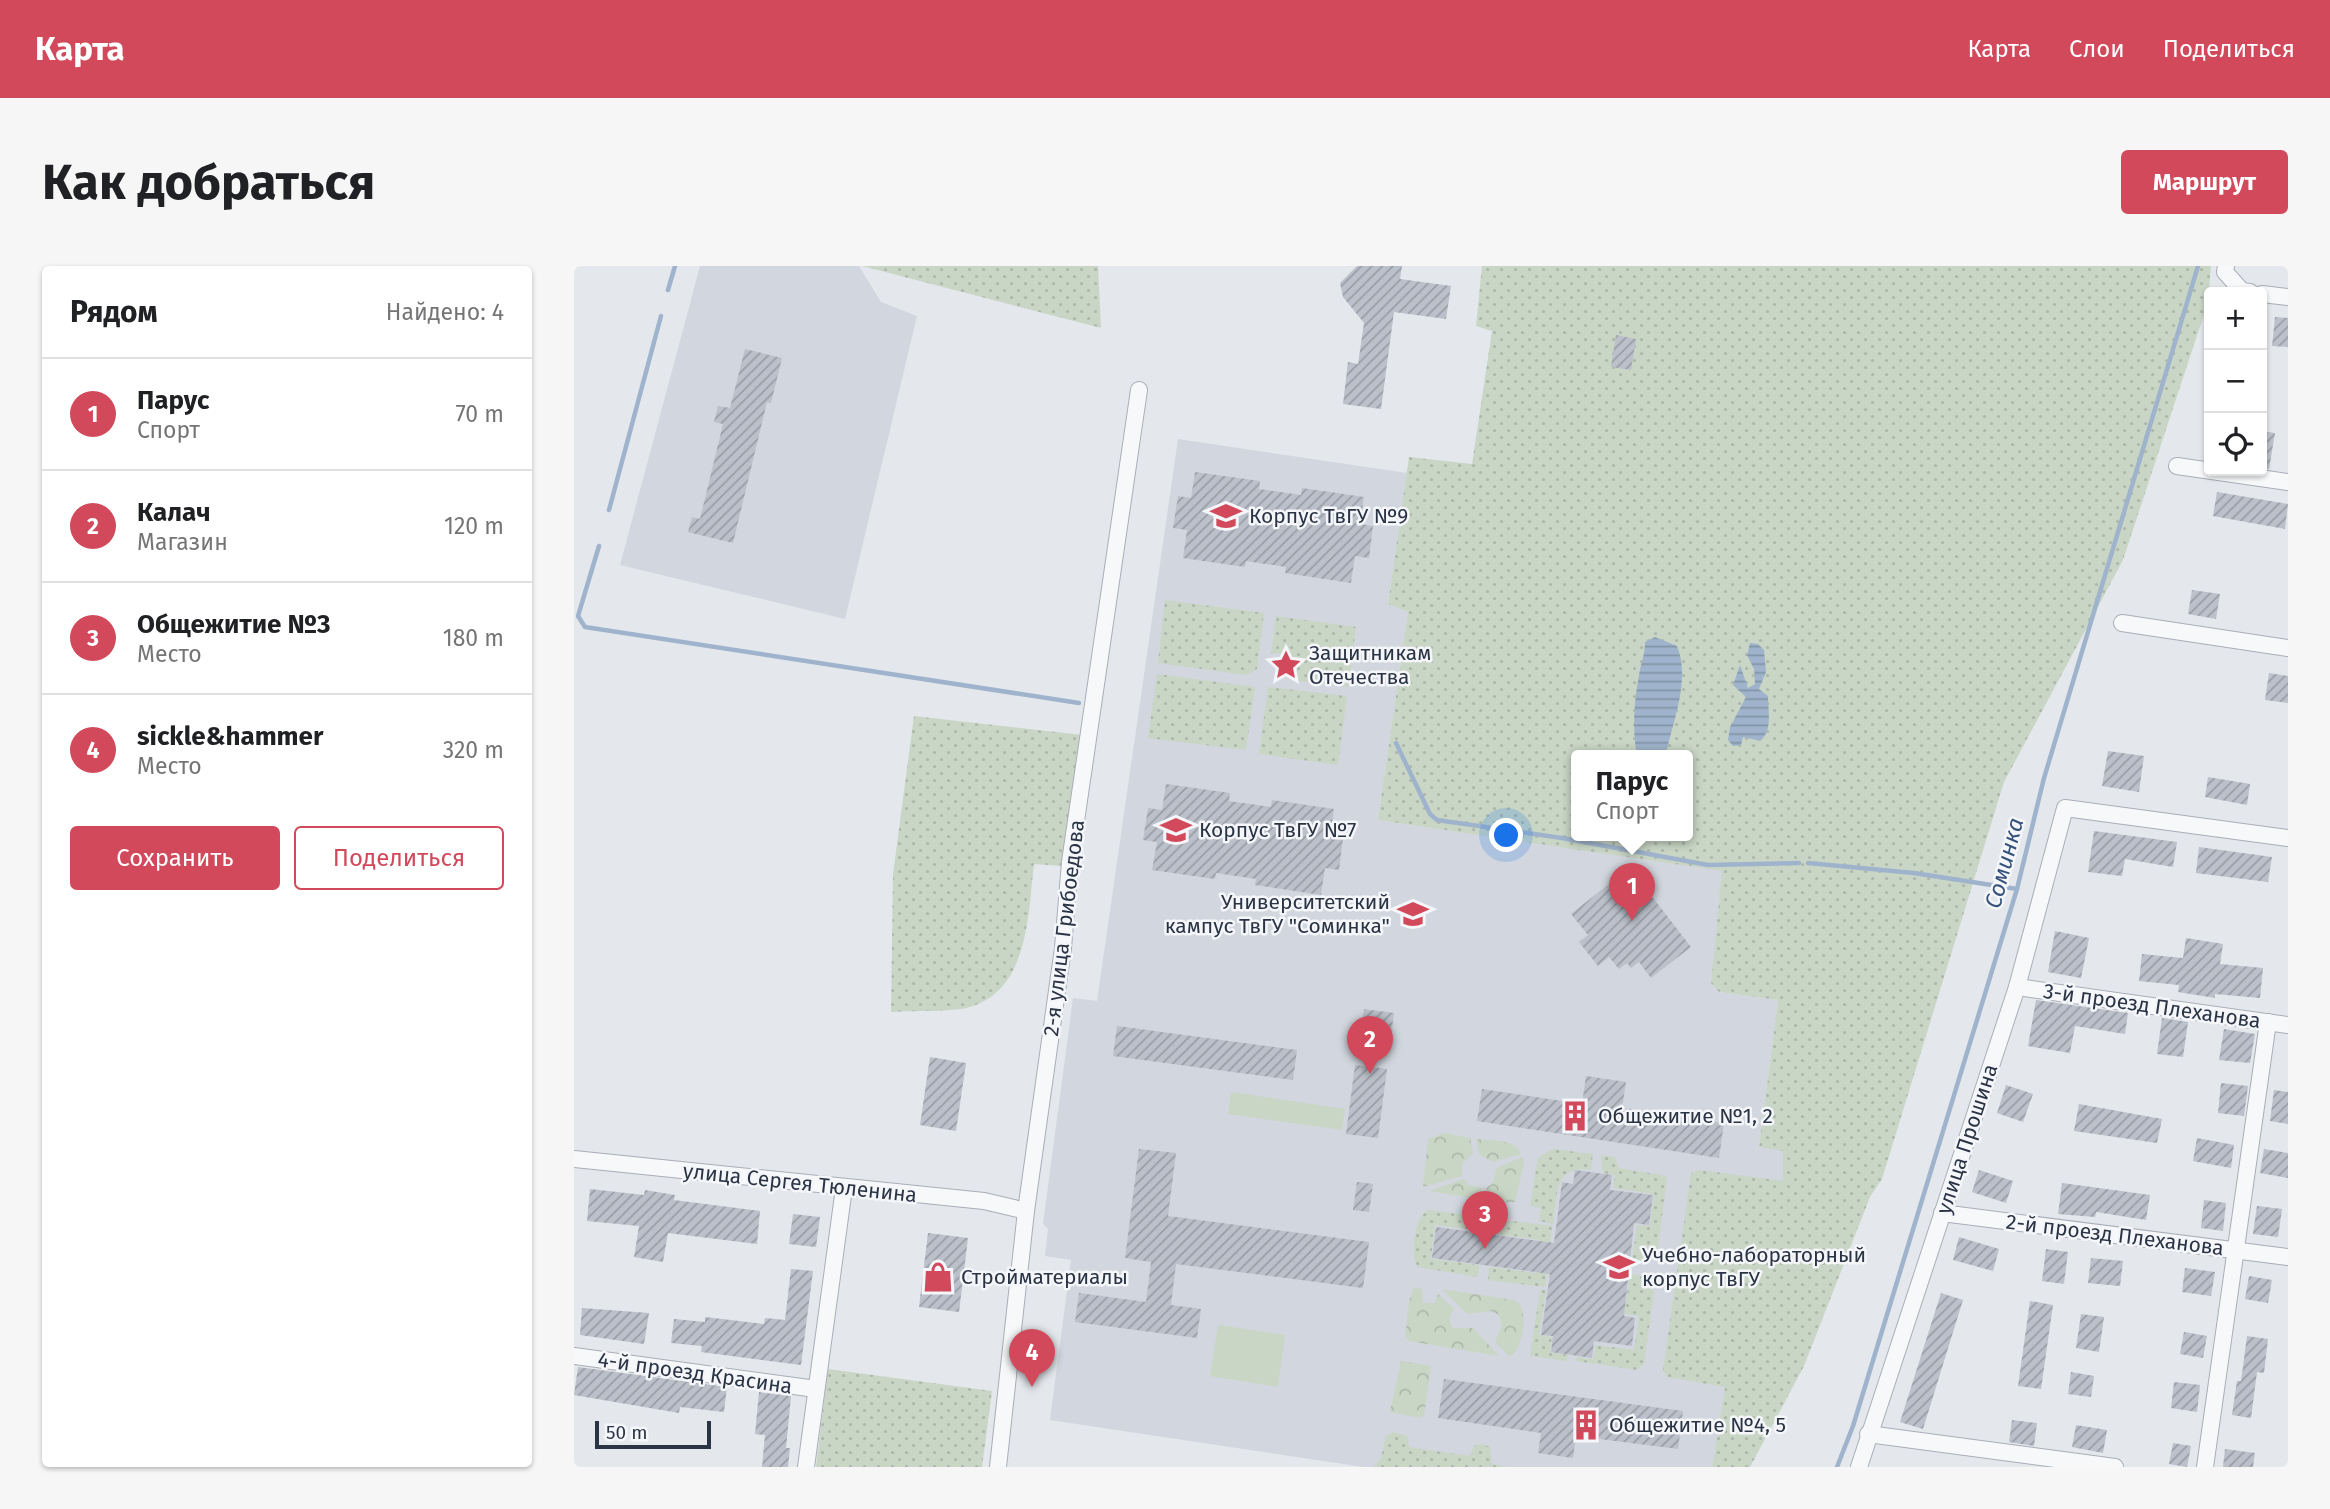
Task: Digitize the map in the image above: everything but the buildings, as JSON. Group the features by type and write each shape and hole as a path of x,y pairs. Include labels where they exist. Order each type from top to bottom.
{"street":[{"path":"2226,266 2225,272 2241,287"},
{"path":"2267,295 2288,297"},
{"name":"2-я улица Грибоедова","path":"998,1467 1026,1210 1063,948 1070,862 1139,390"},
{"path":"2177,466 2288,482"},
{"path":"2122,623 2288,648"},
{"name":"улица Прошина","path":"1859,1467 2017,987 2065,808 2288,838"},
{"name":"3-й проезд Плеханова","path":"2017,987 2288,1025"},
{"path":"2205,1467 2268,1022"},
{"name":"улица Сергея Тюленина","path":"574,1159 984,1200 1026,1210"},
{"path":"806,1467 844,1188"},
{"name":"2-й проезд Плеханова","path":"1942,1213 2288,1257"},
{"name":"4-й проезд Красина","path":"574,1356 816,1389"},
{"path":"1868,1434 2115,1467"}],"shaded area":[{"path":"700,266 859,266 881,302 917,316 845,619 620,565"},
{"name":"Университетский кампус ТвГУ \"Соминка\"","path":"1178,439 1407,473 1388,604 1408,612 1378,820 1723,870 1711,983 1719,992 1778,1000 1759,1147 1784,1151 1783,1182 1725,1387 1712,1467 1363,1467 1050,1420 1071,1260 1045,1256 1048,1229 1043,1224 1073,998 1097,1001"}],"green space":[{"path":"862,266 1098,266 1101,328"},
{"path":"1482,266 2211,266 2209,287 2204,287 2204,314 2123,560 2004,782 1882,1179 1870,1197 1804,1366 1750,1467 1712,1467 1725,1387 1667,1377 1663,1370 1691,1173 1699,1170 1783,1181 1783,1151 1759,1147 1778,1000 1719,992 1711,983 1722,871 1378,820 1408,612 1388,604 1409,457 1472,464 1492,331 1476,326"},
{"path":"1165,600 1264,613 1257,669 1246,675 1158,663"},
{"path":"1276,616 1356,627 1348,687 1296,681 1297,669 1292,659 1283,654 1271,654"},
{"path":"1157,674 1255,687 1246,750 1148,738"},
{"path":"1268,687 1347,696 1338,765 1259,754"},
{"path":"914,716 1082,735 1063,866 1034,864 1022,946 1005,983 991,996 973,1006 891,1012 893,874"},
{"path":"1231,1092 1345,1109 1342,1130 1228,1114"},
{"path":"1445,1133 1470,1138 1473,1153 1462,1164 1462,1176 1423,1187 1428,1139"},
{"path":"1476,1139 1514,1145 1521,1154 1493,1162 1479,1154"},
{"path":"1553,1149 1593,1154 1591,1170 1570,1172 1560,1184 1553,1224 1539,1221 1541,1208 1530,1206 1538,1158"},
{"path":"1601,1155 1615,1157 1619,1168 1667,1176 1658,1249 1645,1263 1632,1261 1637,1225 1650,1226 1654,1194 1613,1188 1615,1175 1603,1173"},
{"path":"1522,1157 1524,1163 1515,1202 1488,1203 1486,1188 1493,1183 1497,1168"},
{"path":"1464,1179 1469,1185 1481,1188 1485,1200 1429,1191"},
{"path":"1428,1210 1485,1217 1483,1231 1435,1225 1431,1259 1479,1265 1478,1277 1418,1267 1414,1254 1415,1237 1420,1220"},
{"path":"1498,1219 1552,1226 1545,1287 1488,1280 1489,1267 1536,1273 1540,1240 1496,1234"},
{"path":"1630,1274 1643,1276 1654,1292 1644,1364 1637,1370 1576,1361 1577,1357 1593,1359 1596,1345 1634,1350 1639,1316 1624,1314"},
{"path":"1414,1287 1422,1289 1423,1303 1435,1303 1438,1294 1454,1309 1449,1318 1452,1328 1473,1328 1499,1356 1409,1341 1405,1337 1409,1302"},
{"path":"1442,1289 1514,1300 1520,1304 1523,1330 1513,1355 1509,1356 1495,1341 1502,1326 1499,1315 1491,1311 1467,1314"},
{"path":"1540,1290 1546,1290 1539,1335 1552,1337 1550,1352 1568,1355 1567,1361 1530,1356"},
{"path":"1218,1325 1285,1335 1278,1387 1210,1376"},
{"path":"1401,1361 1431,1366 1424,1416 1420,1418 1390,1412"},
{"path":"828,1369 992,1391 982,1467 816,1467"},
{"path":"1394,1432 1408,1436 1409,1447 1469,1456 1475,1445 1483,1444 1490,1447 1492,1464 1506,1467 1374,1467 1381,1458 1386,1436"}],"water":[{"path":"1655,637 1677,646 1681,658 1680,697 1666,750 1636,750 1635,745 1635,705 1645,642"},
{"path":"1750,643 1758,644 1764,650 1766,672 1759,689 1768,696 1768,726 1760,741 1743,737 1741,745 1733,746 1728,740 1730,727 1746,697 1733,685 1740,665 1748,688 1755,684 1754,669 1747,655"}],"waterway":[{"path":"668,290 675,266"},
{"name":"Соминка","path":"1837,1467 1853,1426 2017,889 2044,778 2198,266"},
{"path":"609,510 661,316"},
{"path":"599,546 578,616 585,627 1079,703"},
{"path":"1396,743 1430,814 1437,820 1571,840"},
{"path":"1578,841 1708,865 1799,863"},
{"path":"1808,863 1914,873 2017,889"}],"place":[{"name":"Корпус ТвГУ №9","path":"1226,516"},
{"name":"Защитникам Отечества","path":"1286,665"},
{"name":"Корпус ТвГУ №7","path":"1176,830"},
{"name":"Университетский кампус ТвГУ \"Соминка\"","path":"1413,914"},
{"name":"Парус","path":"1632,921"},
{"name":"Калач","path":"1370,1074"},
{"name":"Общежитие №1, 2","path":"1575,1116"},
{"name":"Общежитие №3","path":"1485,1249"},
{"name":"Учебно-лабораторный корпус ТвГУ","path":"1619,1267"},
{"name":"Стройматериалы","path":"938,1277"},
{"name":"sickle&hammer","path":"1032,1387"},
{"name":"Общежитие №4, 5","path":"1586,1425"}]}
